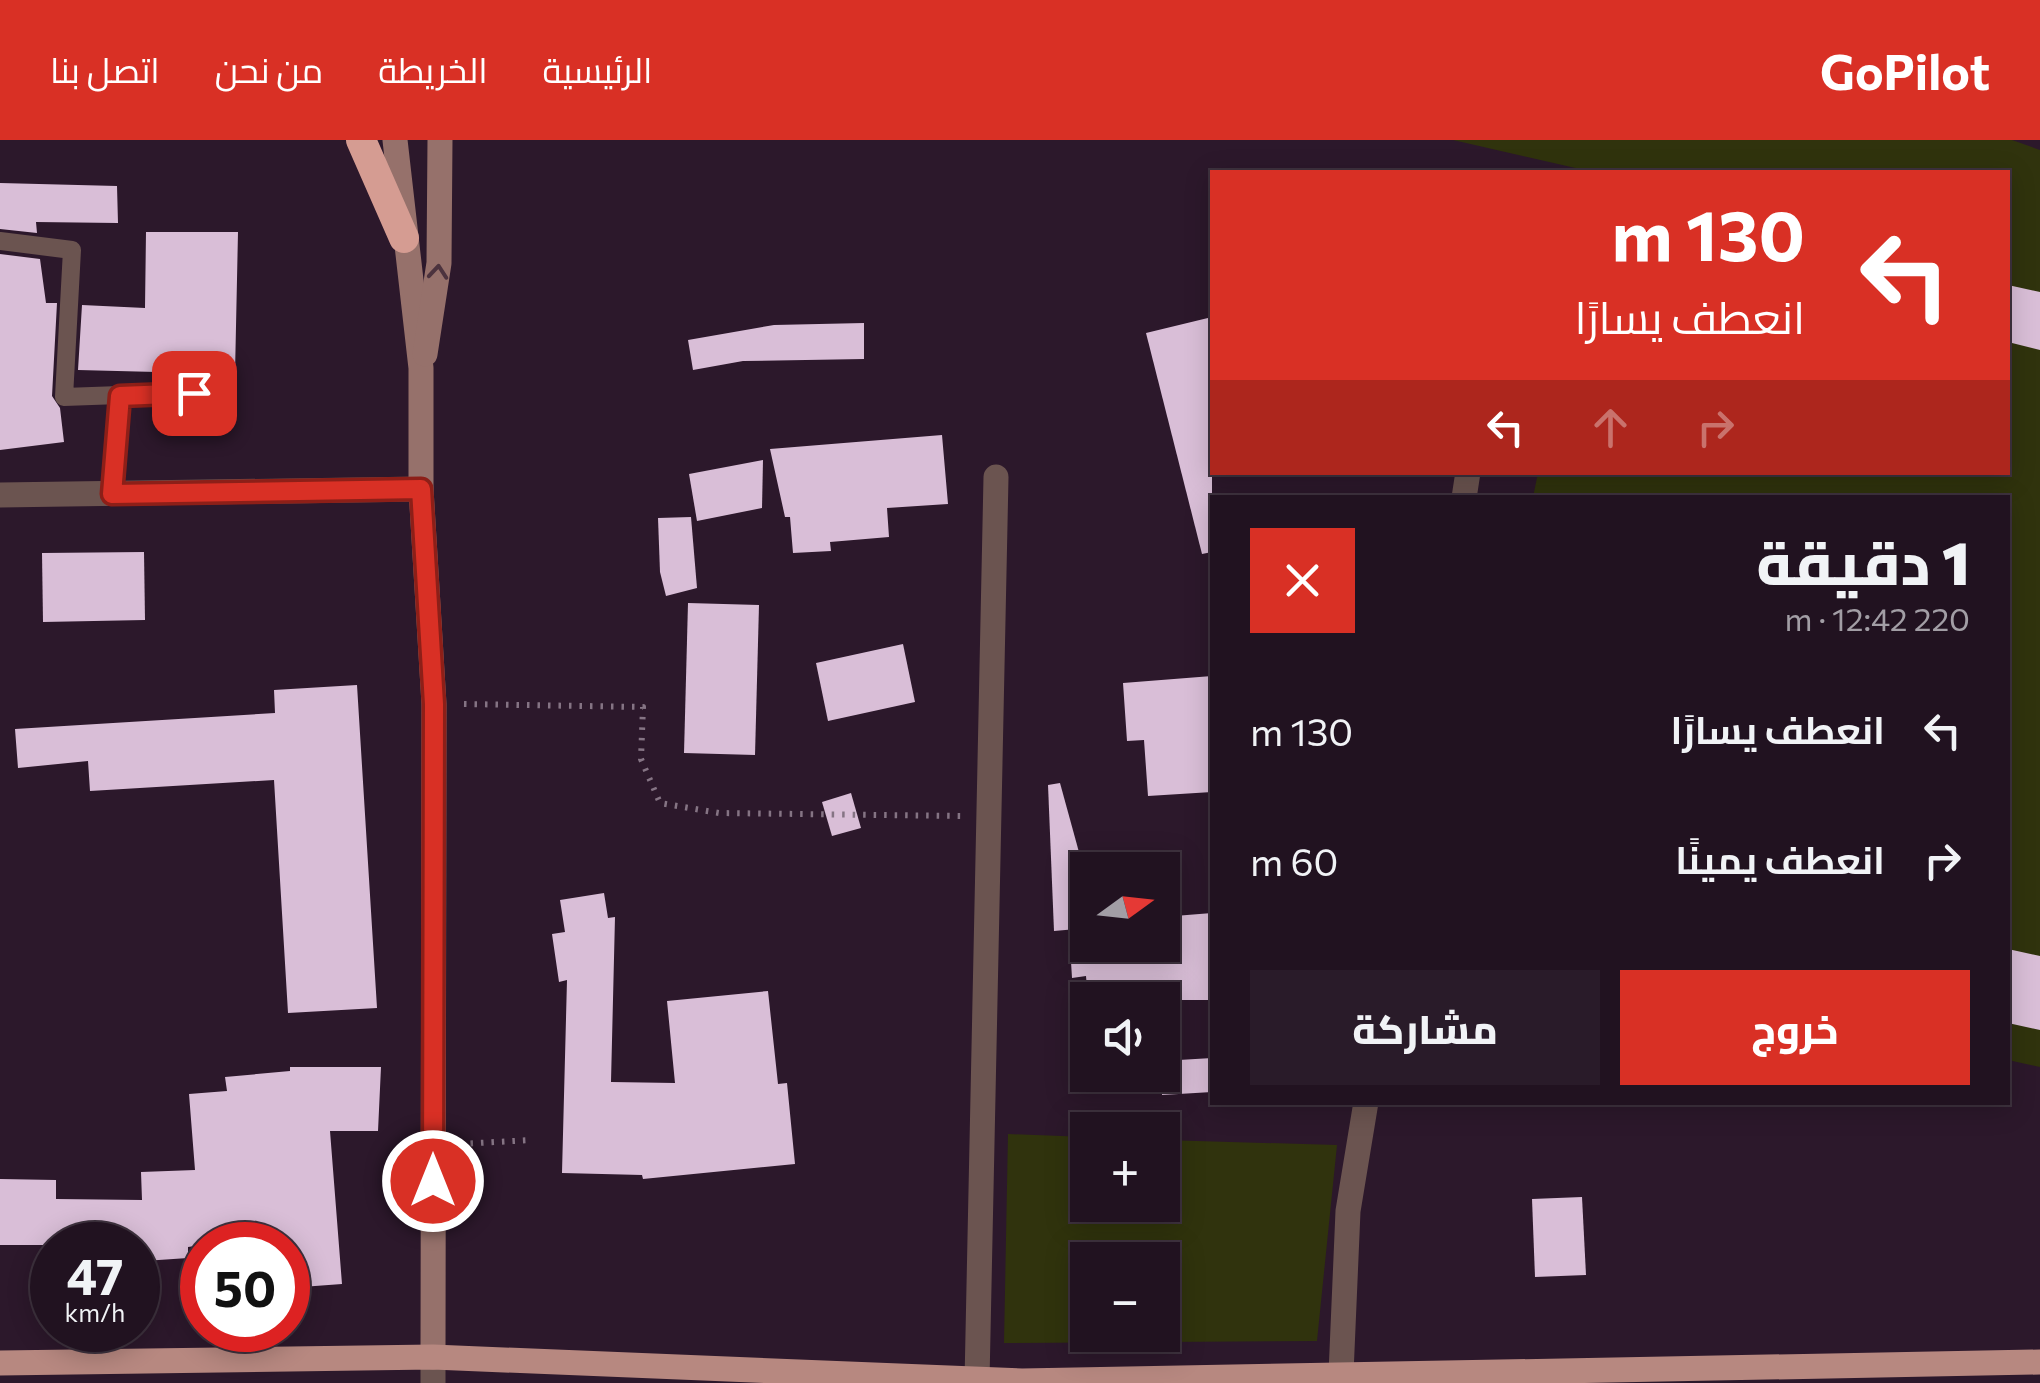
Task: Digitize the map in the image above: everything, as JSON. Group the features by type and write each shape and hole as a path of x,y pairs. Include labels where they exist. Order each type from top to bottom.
{"highway":[{"path":"361,140 404,238"}],"main road":[{"path":"395,140 421,368 421,489 434,704 433,1370"},
{"path":"421,368 439,263 440,140"},
{"path":"0,1363 1022,1382 1341,1374 1424,1378 2040,1362"}],"street":[{"path":"977,1380 996,477"},
{"path":"0,495 421,489"},
{"path":"1341,1374 1348,1211 1366,1105"}],"lane":[{"path":"0,241 72,250 64,397 194,393"},
{"path":"112,494 120,396"}],"path":[{"path":"434,704 643,708 640,760 660,802 719,813 989,817"},
{"path":"434,1146 532,1140"}],"green space":[{"path":"1453,140 2012,140 2040,150 2040,1067 2010,1060 2010,495 1533,495 1538,475 2010,475 2010,170 1584,170"},
{"path":"1008,1134 1070,1136 1070,1222 1180,1222 1180,1140 1337,1145 1317,1341 1180,1342 1180,1242 1070,1242 1070,1343 1004,1343"}],"building":[{"path":"0,183 117,186 118,223 36,222 37,233 0,229"},
{"path":"146,232 238,232 235,374 78,370 82,305 145,308"},
{"path":"0,254 40,259 46,303 57,303 52,396 60,408 64,442 0,450"},
{"path":"2010,285 2040,292 2040,350 2010,342"},
{"path":"1210,317 1210,552 1202,554 1146,333"},
{"path":"864,323 864,359 743,361 693,370 688,340 774,325"},
{"path":"942,435 948,504 887,508 889,537 830,542 831,551 793,553 790,517 785,517 770,449"},
{"path":"763,460 762,508 697,521 689,474"},
{"path":"691,517 697,588 666,596 660,572 658,518"},
{"path":"144,552 145,620 43,622 42,553"},
{"path":"688,603 759,605 755,755 684,753"},
{"path":"903,644 915,702 828,721 816,663"},
{"path":"1210,676 1210,792 1148,796 1144,740 1127,741 1123,683"},
{"path":"357,685 377,1008 288,1013 274,780 90,791 88,761 18,768 15,729 275,713 274,690"},
{"path":"1060,783 1079,852 1070,852 1070,930 1054,931 1048,785"},
{"path":"851,793 861,828 832,836 822,802"},
{"path":"604,893 608,918 615,917 611,1082 675,1083 667,1001 768,991 778,1084 787,1083 795,1164 643,1179 642,1175 562,1173 567,980 559,982 552,934 565,932 560,900"},
{"path":"1210,913 1210,1000 1180,1000 1180,982 1086,982 1086,976 1072,978 1071,962 1180,962 1180,916"},
{"path":"2010,949 2040,956 2040,1030 2010,1023"},
{"path":"1210,1058 1210,1092 1162,1095 1180,1092 1180,1060"},
{"path":"290,1067 381,1067 378,1131 330,1131 342,1284 310,1286 310,1222 180,1222 180,1259 160,1260 160,1222 30,1222 30,1245 0,1245 0,1179 56,1180 56,1199 142,1200 141,1172 195,1170 189,1094 227,1091 225,1077 290,1071"},
{"path":"1582,1197 1586,1275 1535,1277 1532,1199"}],"route":[{"path":"194,393 120,396 112,494 421,489 434,704 433,1181"}]}
